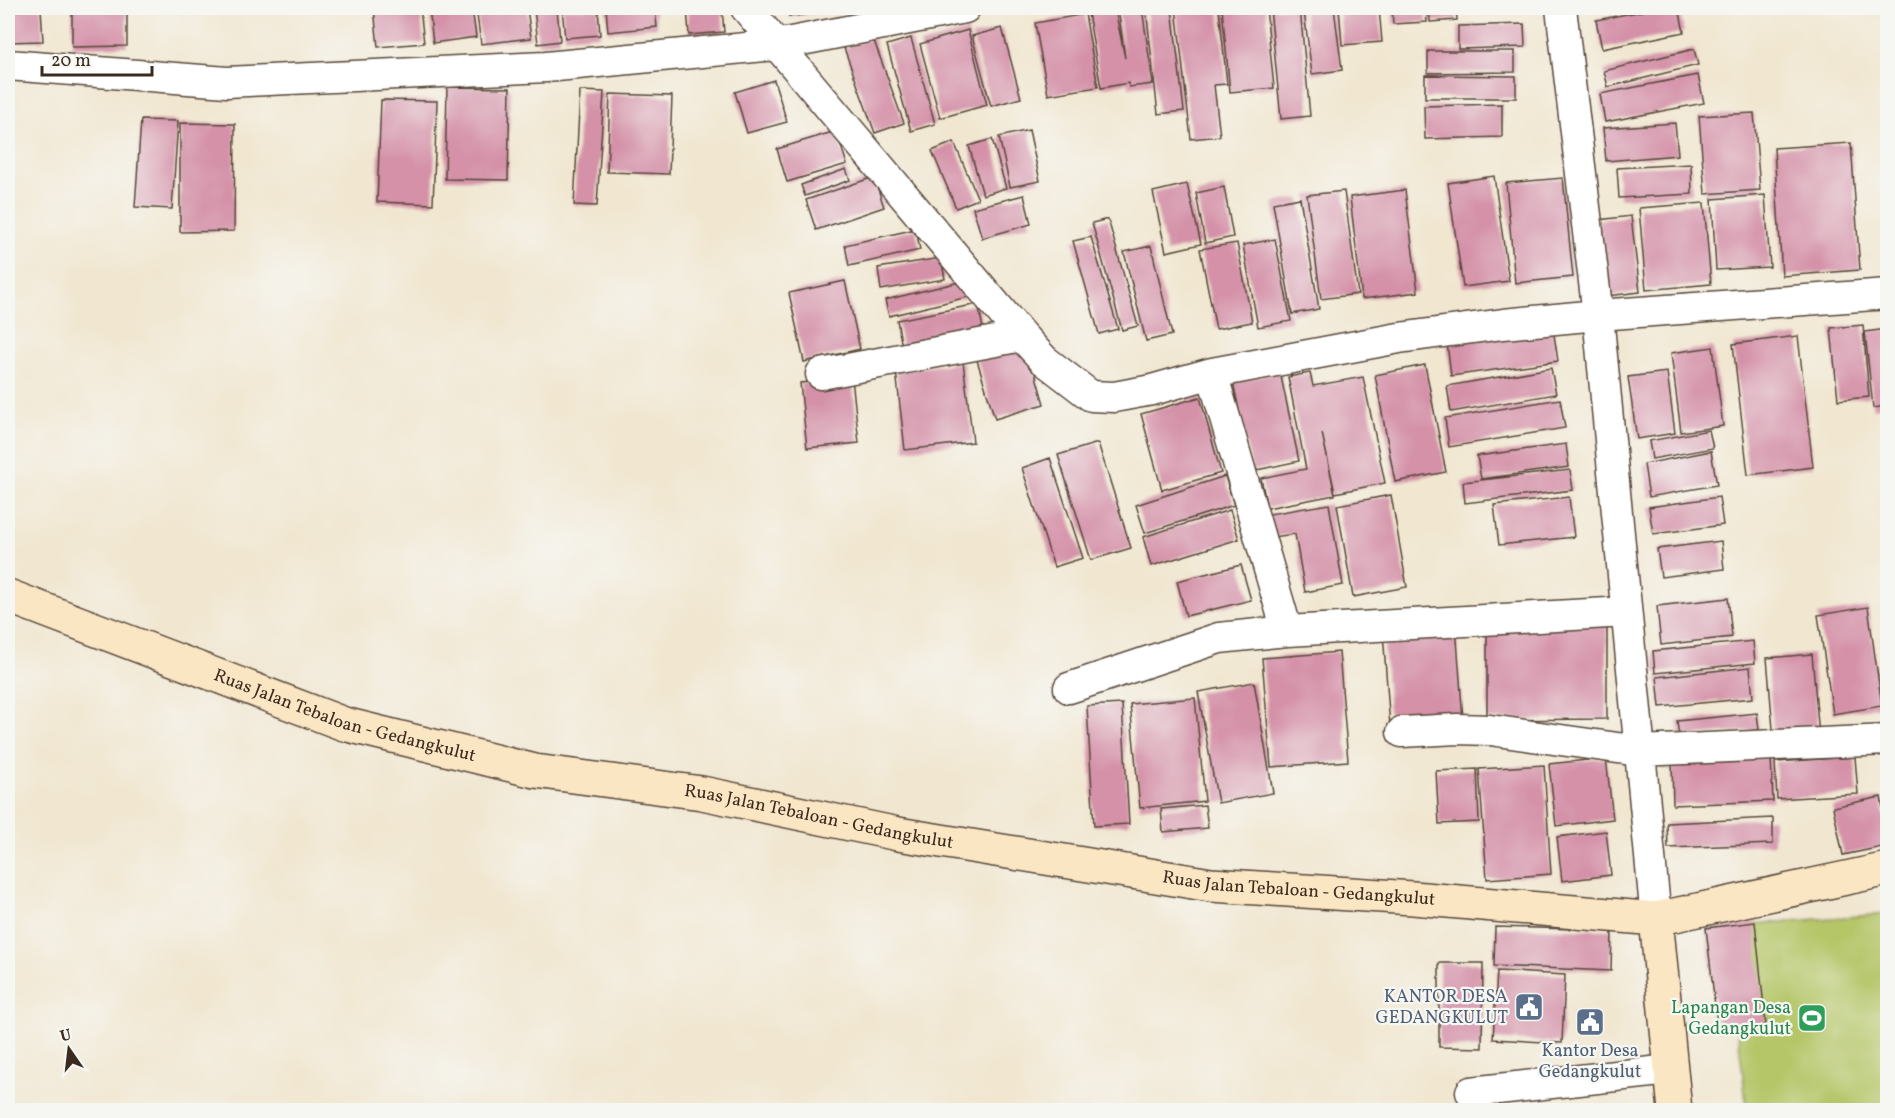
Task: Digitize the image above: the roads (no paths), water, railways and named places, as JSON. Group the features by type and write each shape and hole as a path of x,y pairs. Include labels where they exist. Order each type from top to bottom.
{"main road":[{"name":"Ruas Jalan Tebaloan - Gedangkulut","path":"8,596 344,724 535,771 702,793 898,834 1211,885 1413,898 1656,919 1887,869"},
{"path":"1656,919 1675,1110"}],"street":[{"path":"746,8 1022,336 1044,360 1091,396 1114,397 1152,390 1212,373 1399,338 1503,324 1887,294"},
{"path":"8,65 227,82 546,67 776,45 965,8"},
{"path":"1561,8 1599,315 1656,919"},
{"path":"821,374 1022,336"},
{"path":"1212,373 1287,631"},
{"path":"1069,688 1219,638 1287,631 1626,612"},
{"path":"1402,732 1490,730 1639,751 1887,740"},
{"path":"1472,1092 1670,1070"}],"place":[{"name":"KANTOR DESA GEDANGKULUT","path":"1529,1007"},
{"name":"Lapangan Desa Gedangkulut","path":"1812,1018"},
{"name":"Kantor Desa Gedangkulut","path":"1590,1022"}]}
